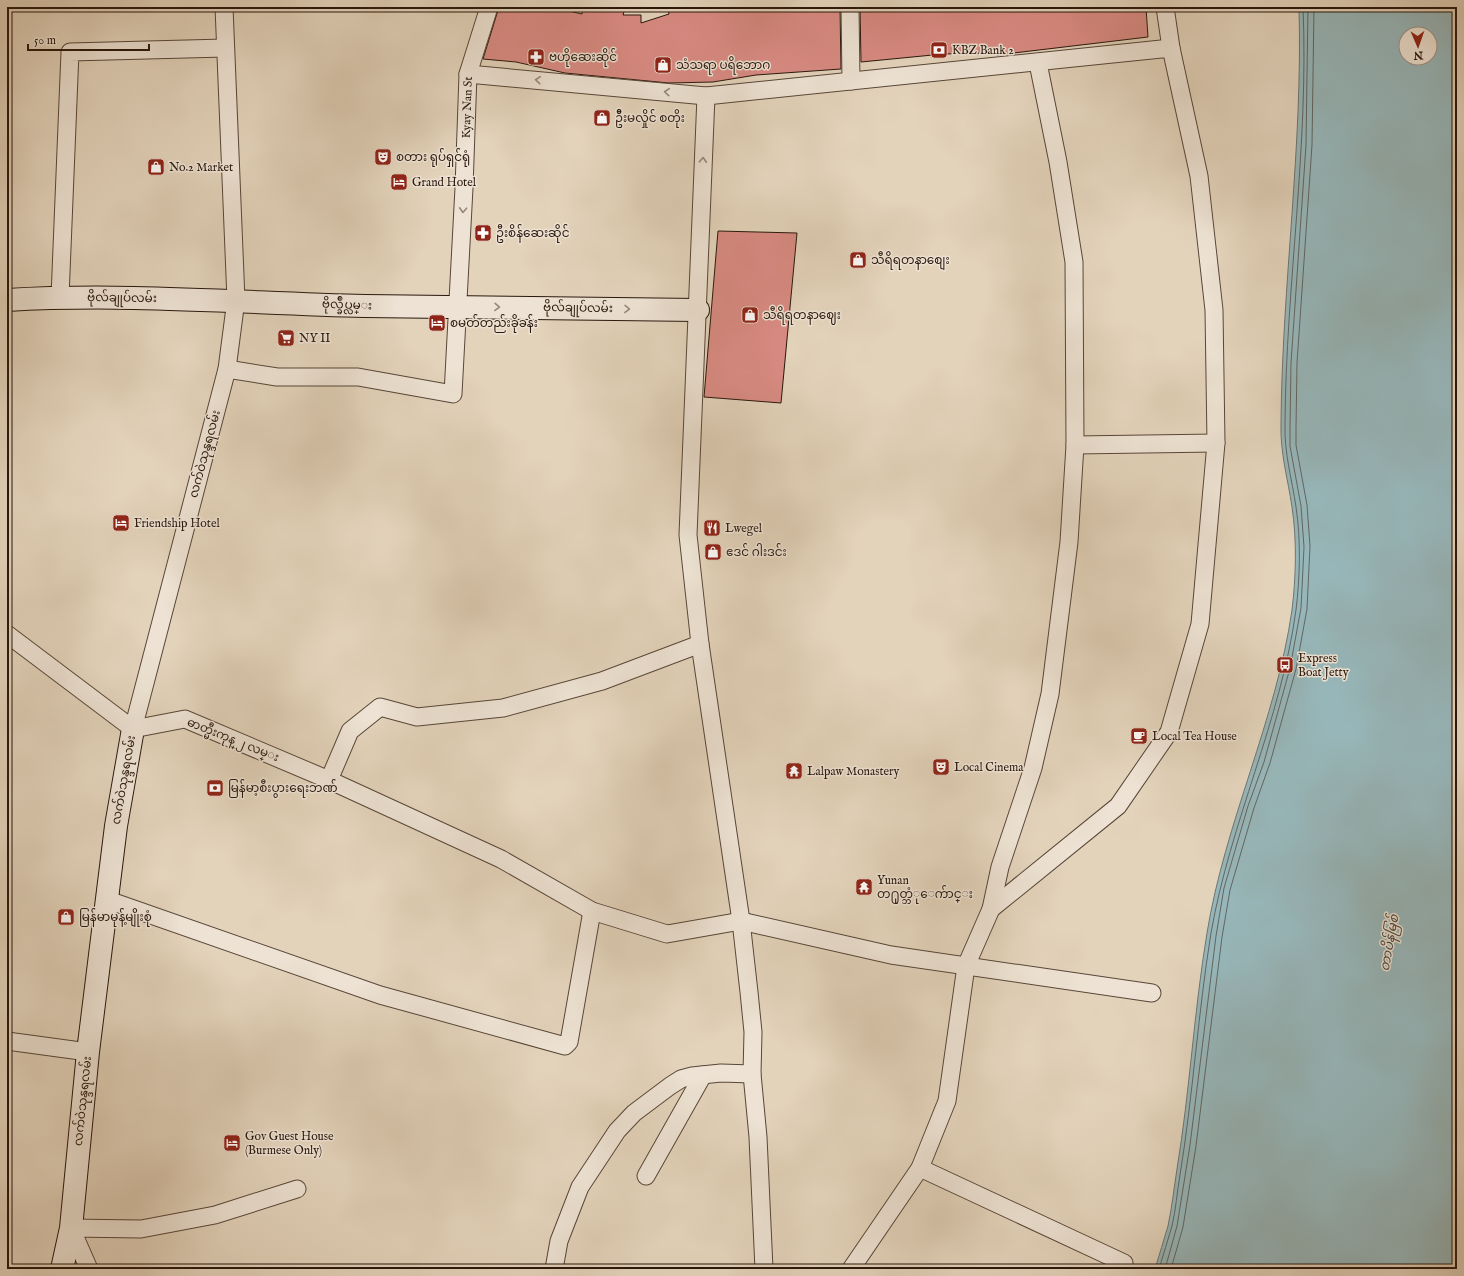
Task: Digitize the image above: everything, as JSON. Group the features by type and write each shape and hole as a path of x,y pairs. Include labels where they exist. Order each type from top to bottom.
{"street":[{"name":"လက်ဝဲသုန္ဒရလမ်း","path":"62,1269 70,1228 88,1052 116,826 133,729 227,369 236,300 224,7"},
{"name":"Kyay Nan St","path":"227,369 277,377 358,377 453,394 468,74 489,7"},
{"path":"850,7 851,81"},
{"path":"991,909 1118,806 1169,732 1200,624 1216,443 1214,310 1199,176 1171,48 1165,7"},
{"path":"60,297 70,52 225,48"},
{"path":"468,74 706,96 1171,48"},
{"path":"851,1269 920,1168 947,1101 966,966 991,909 1000,867 1033,768 1050,694 1069,542 1075,445 1074,262 1058,162 1038,62"},
{"path":"706,96 688,535 700,644 741,921 753,1032 752,1074 758,1137 764,1269"},
{"name":"ဗိုလ်ချုပ်လမ်း","path":"7,300 60,297 236,300"},
{"name":"ဗိုလ္ခ်ဳပ္လမ္း","path":"236,300 365,306 458,306"},
{"name":"ဗိုလ်ချုပ်လမ်း","path":"458,306 698,310"},
{"path":"1075,445 1216,443"},
{"path":"7,634 133,729"},
{"path":"329,780 350,731 380,707 417,717 504,708 602,681 700,644"},
{"name":"ဓာတ္မီးကုန္ ၂ လမ္း","path":"133,729 185,719 329,780 501,859 592,911 667,934 741,921"},
{"path":"108,900 380,995 565,1046 569,1042 592,911"},
{"path":"741,921 891,955 1152,992"},
{"path":"7,1041 88,1052"},
{"path":"554,1269 559,1241 580,1187 618,1132 634,1113 670,1086 692,1076 752,1074"},
{"path":"646,1176 703,1075"},
{"path":"920,1168 1124,1263"},
{"path":"89,1269 70,1228 141,1229 214,1215 297,1189"}],"water":[{"name":"တာပိန်မြစ်","path":"1299,7 1457,7 1457,1269 1155,1269 1168,1226 1172,1205 1203,962 1215,892 1274,692 1292,610 1295,572 1295,532 1283,456 1281,424 1282,372 1298,111"}],"building":[{"path":"499,7 552,7 582,14 583,7 618,7 625,9 623,15 641,15 641,23 669,14 668,7 840,7 841,69 756,75 713,82 669,83 565,73 516,62 483,59"},
{"path":"860,7 938,7 939,9 967,7 1146,7 1148,37 997,55 997,53 943,54 861,62"},
{"name":"သီရိရတနာဈေး","path":"718,231 797,233 781,403 704,397"}],"place":[{"name":"KBZ Bank 2","path":"939,50"},
{"name":"ဗဟိုဆေးဆိုင်","path":"536,57"},
{"name":"သံသရာ ပရိဘောဂ","path":"663,65"},
{"name":"ဦီးမလှိုင် စတိုး","path":"602,118"},
{"name":"စတား ရုပ်ရှင်ရုံ","path":"383,157"},
{"name":"No.2 Market","path":"156,167"},
{"name":"Grand Hotel","path":"399,182"},
{"name":"ဦးစိန်ဆေးဆိုင်","path":"483,233"},
{"name":"သီရိရတနာစျေး","path":"858,260"},
{"name":"သီရိရတနာဈေး","path":"750,315"},
{"name":"စမတ်တည်းခိုခန်း","path":"437,323"},
{"name":"NY II","path":"286,338"},
{"name":"Friendship Hotel","path":"121,523"},
{"name":"Lwegel","path":"712,528"},
{"name":"ဧဒင် ဂါးဒင်း","path":"713,552"},
{"name":"Express Boat Jetty","path":"1285,665"},
{"name":"Local Tea House","path":"1139,736"},
{"name":"Local Cinema","path":"941,767"},
{"name":"Lalpaw Monastery","path":"794,771"},
{"name":"မြန်မာ့စီးပွားရေးဘဏ်","path":"215,788"},
{"name":"Yunan တ႐ုတ္ဘံုေက်ာင္း","path":"864,887"},
{"name":"မြန်မာမုန့်မျိုးစုံ","path":"66,917"},
{"name":"Gov Guest House (Burmese Only)","path":"232,1143"}]}
